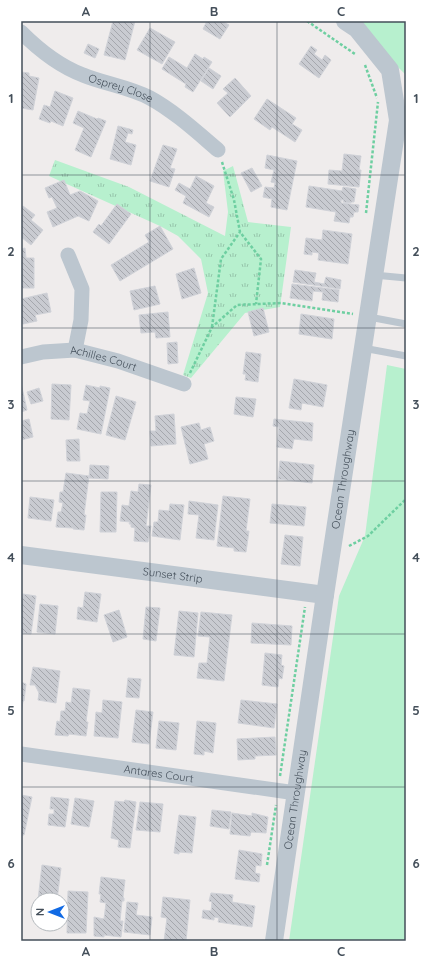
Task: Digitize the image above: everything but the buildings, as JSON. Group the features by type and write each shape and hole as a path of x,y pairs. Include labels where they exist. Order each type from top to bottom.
{"street":[{"name":"Ocean Throughway","path":"274,941 287,792 316,594 331,556 374,275 397,148 398,120 390,70 351,25"},
{"name":"Osprey Close","path":"21,32 32,43 57,62 84,76 115,85 150,98 186,123 218,150"},
{"path":"68,255 82,289 81,320 74,350"},
{"name":"Achilles Court","path":"21,357 43,352 74,350 118,361 184,384"},
{"name":"Sunset Strip","path":"21,555 316,594"},
{"name":"Antares Court","path":"21,754 287,792"}],"lane":[{"path":"374,275 406,278"},
{"path":"368,316 406,324"},
{"path":"363,348 406,356"}],"path":[{"path":"307,21 356,54"},
{"path":"362,58 378,101 365,220"},
{"path":"218,150 234,200 240,232 261,259 256,304"},
{"path":"184,384 212,327 221,259 240,232"},
{"path":"212,327 237,305 281,303 368,316"},
{"path":"331,556 368,536 406,499"},
{"path":"267,866 287,792 316,594"}],"green space":[{"path":"351,21 406,21 406,75"},
{"path":"55,160 129,187 225,236 228,212 223,171 233,166 248,222 291,227 280,307 245,313 191,378 183,375 208,293 201,259 178,236 160,226 49,176"},
{"path":"387,365 406,369 406,941 289,941 339,596 365,536"}]}
